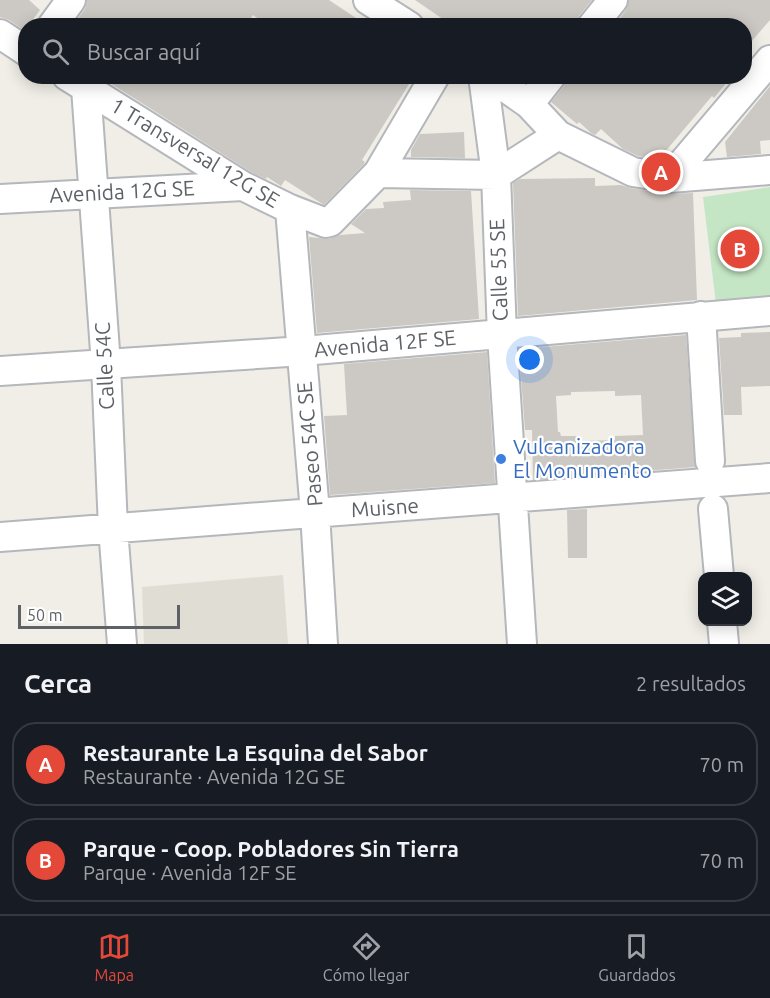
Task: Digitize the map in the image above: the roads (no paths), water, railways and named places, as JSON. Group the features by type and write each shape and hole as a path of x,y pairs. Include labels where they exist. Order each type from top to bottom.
{"street":[{"path":"58,18 70,0"},
{"path":"368,0 404,14"},
{"path":"598,18 613,0"},
{"path":"0,34 18,46"},
{"path":"752,81 770,60"},
{"name":"Calle 54C","path":"76,84 94,194 122,644"},
{"name":"1 Transversal 12G SE","path":"79,84 243,186 290,209 326,222 330,222 378,173"},
{"path":"430,84 378,173 496,175 558,135"},
{"name":"Calle 55 SE","path":"484,84 496,175 502,335 522,644"},
{"path":"500,84 529,104 558,135 633,172 670,178 770,170"},
{"path":"529,104 545,84"},
{"path":"670,178 750,84"},
{"name":"Avenida 12G SE","path":"0,199 243,186"},
{"name":"Paseo 54C SE","path":"290,209 303,351 323,644"},
{"name":"Avenida 12F SE","path":"0,371 303,351 770,311"},
{"path":"701,316 710,461"},
{"name":"Muisne","path":"0,537 770,478"},
{"path":"713,509 719,572"},
{"path":"722,626 724,644"}],"place":[{"name":"Restaurante La Esquina del Sabor","path":"661,172"},
{"name":"Parque - Coop. Pobladores Sin Tierra","path":"740,249"},
{"name":"Vulcanizadora El Monumento","path":"501,459"}]}
